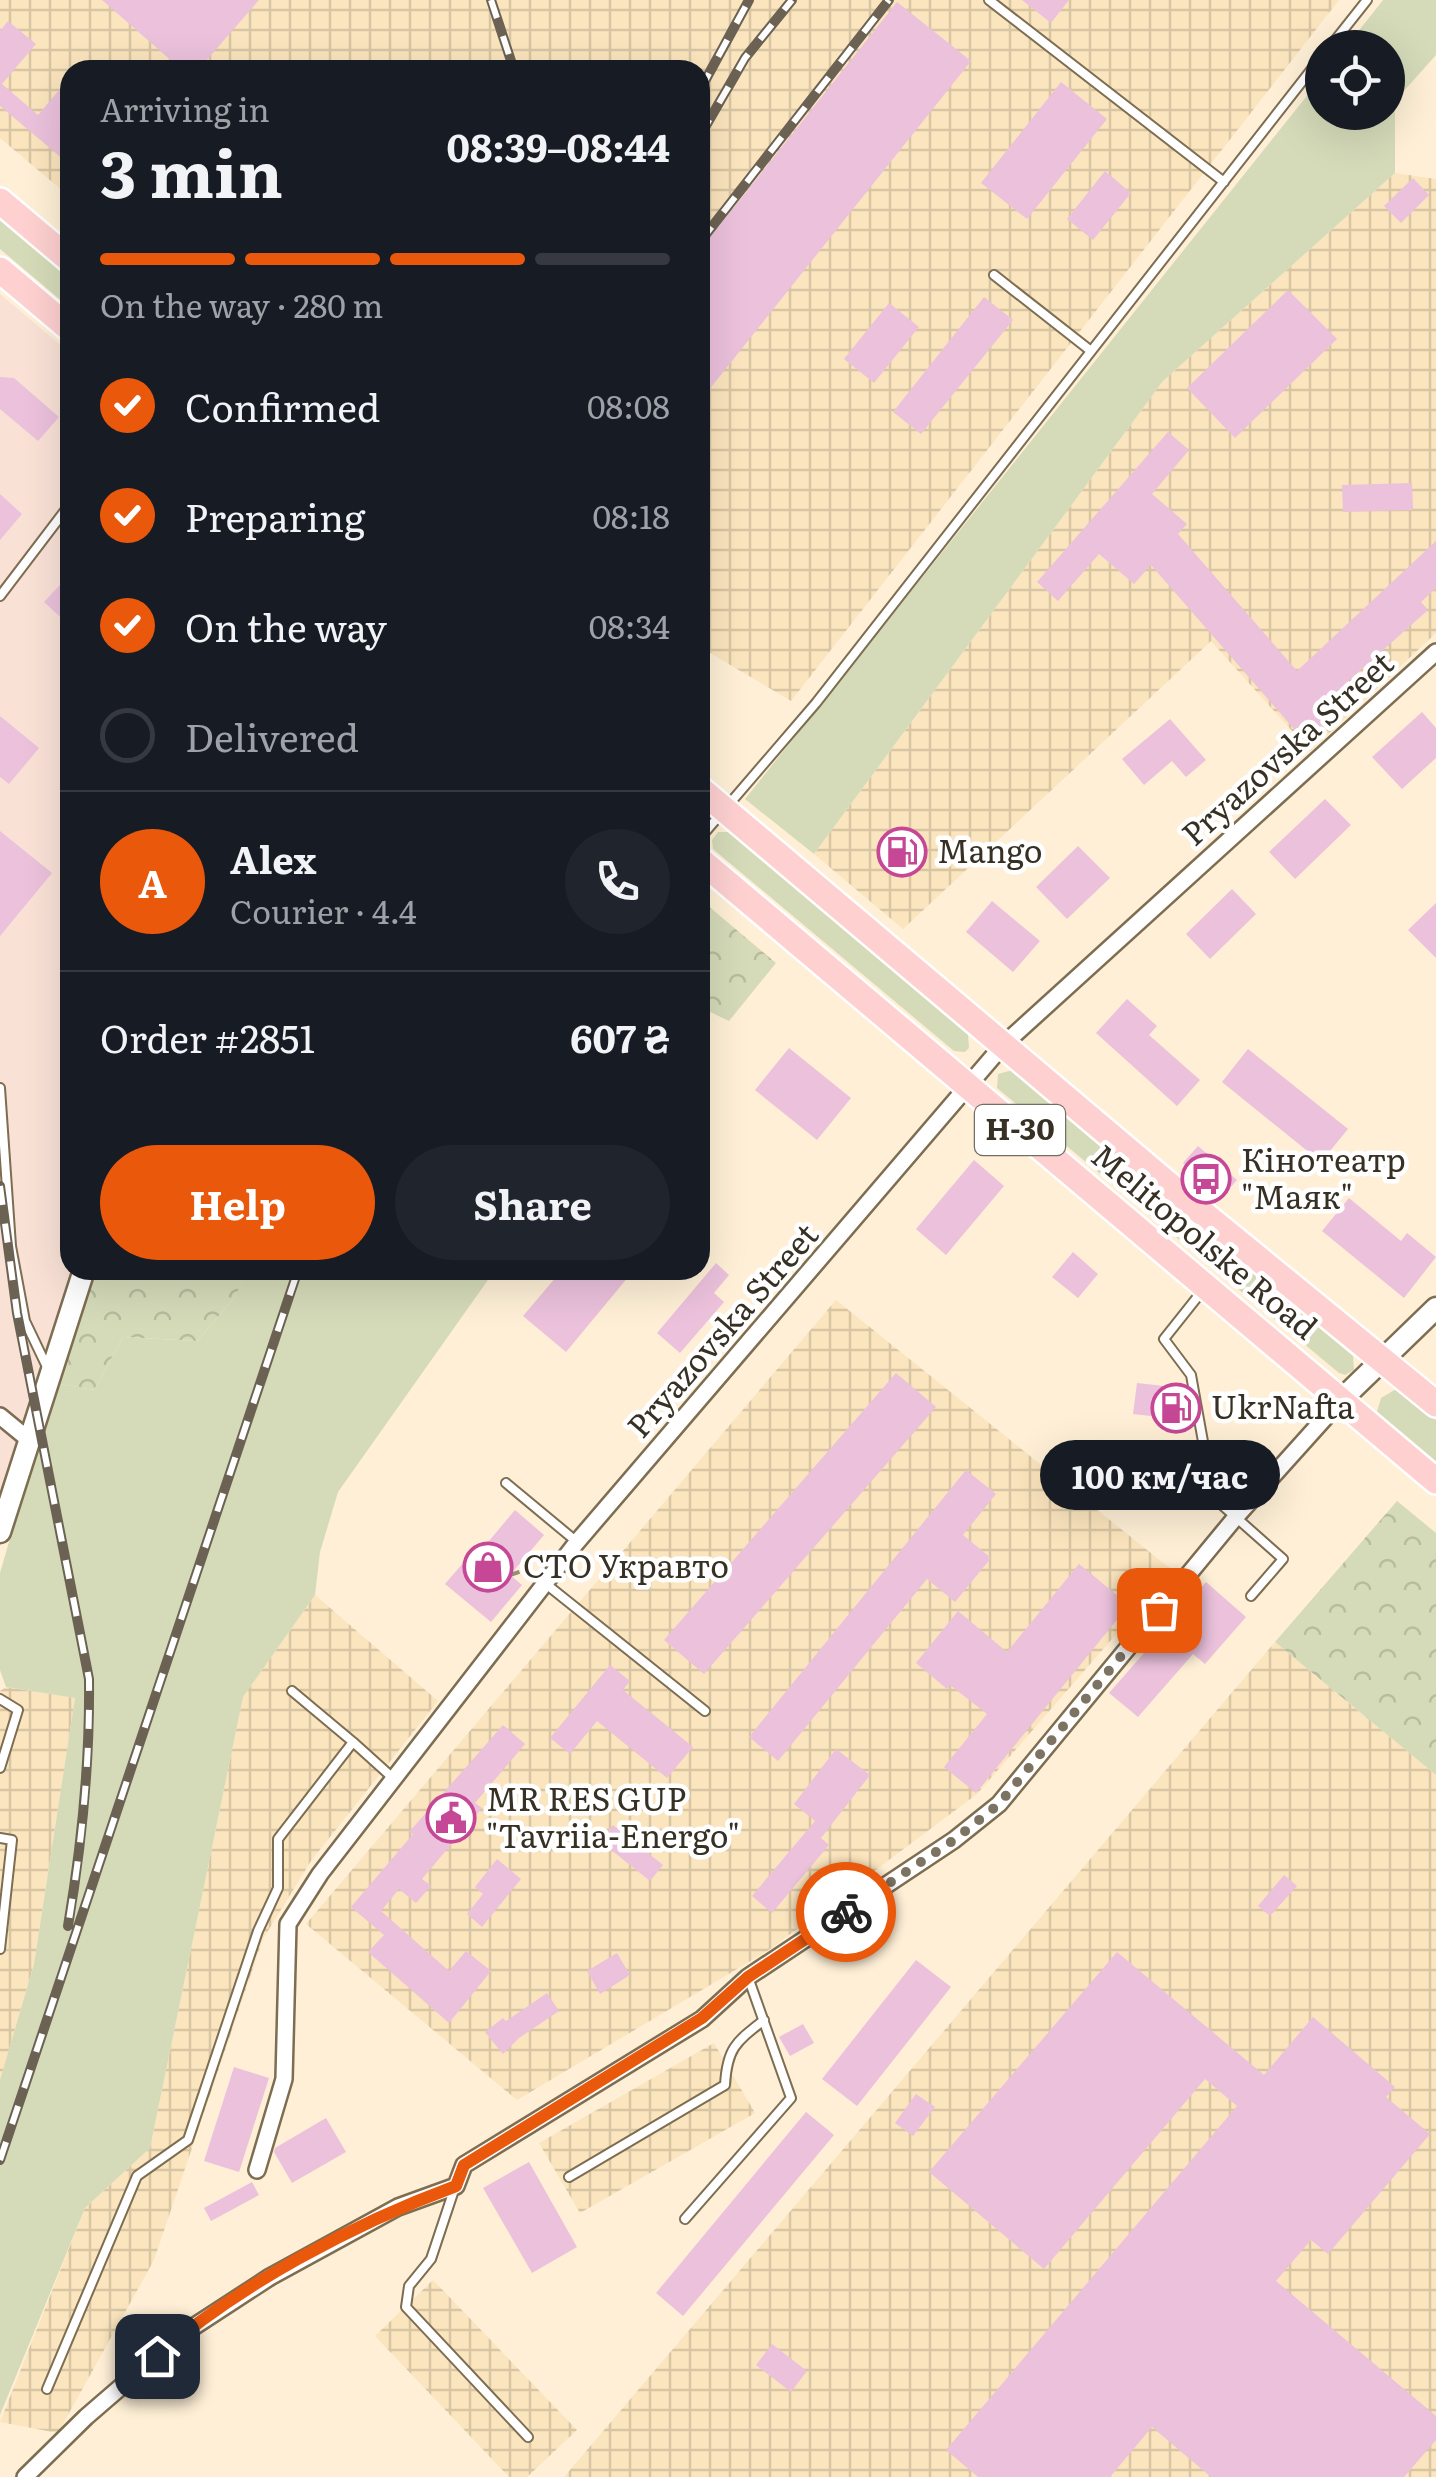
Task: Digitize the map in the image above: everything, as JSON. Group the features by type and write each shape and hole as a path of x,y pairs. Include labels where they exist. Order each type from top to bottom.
{"main road":[{"path":"0,201 60,252"},
{"path":"0,270 60,321"},
{"name":"Melitopolske Road","path":"710,797 1194,1207 1436,1404"},
{"name":"Melitopolske Road","path":"710,868 1436,1480"}],"street":[{"name":"Pryazovska Street","path":"257,2170 284,2080 288,1924 320,1874 577,1542 1003,1044 1436,652"},
{"path":"0,1532 81,1280"},
{"path":"25,2477 86,2417 181,2335 270,2277 398,2207 456,2186 464,2165 702,2018 748,1977 954,1840 999,1804 1235,1518 1341,1400 1436,1308"},
{"path":"0,1416 28,1439"}],"lane":[{"path":"989,0 1224,182"},
{"path":"1343,30 1367,0"},
{"path":"710,826 816,703 1305,78"},
{"path":"994,276 1091,351"},
{"path":"0,596 60,517"},
{"path":"0,1088 11,1246 25,1321 50,1373"},
{"path":"1205,1286 1164,1339 1191,1375 1213,1497 1283,1559 1251,1596"},
{"path":"506,1483 577,1542"},
{"path":"546,1584 705,1711"},
{"path":"292,1691 394,1778"},
{"path":"0,1699 18,1710 0,1768"},
{"path":"46,2390 138,2176 188,2140 258,1932 278,1888 278,1840 352,1742"},
{"path":"0,1838 12,1840 0,1949"},
{"path":"685,2219 791,2098 748,1977"},
{"path":"569,2178 725,2085 726,2063 735,2042 764,2020"},
{"path":"456,2186 431,2258 409,2286 406,2306 528,2437"}],"shaded area":[{"path":"0,0 1339,0 1316,30 1305,30 1305,43 791,701 710,653 710,60 60,60 60,189 0,138"},
{"path":"1395,173 1436,179 1436,633 1310,751 1211,641 903,929 814,854 1163,381"},
{"path":"0,294 60,345 60,1280 69,1280 0,1492"},
{"path":"836,1300 1172,1570 977,1794 769,1950 517,2100 306,1924"},
{"path":"315,1595 438,1701 311,1861 263,1939 154,2260 58,2433 0,2422 85,2208 150,2148 243,1697"},
{"path":"1275,1642 1436,1775 1436,2477 564,2477"},
{"path":"6,1687 75,1698 34,1964 0,2080 0,1691"},
{"path":"714,2043 755,2113 580,2213 539,2143"},
{"path":"433,2280 577,2430 527,2477 509,2477 375,2336"}],"green space":[{"path":"1383,0 1436,0 1436,55 1405,90 1405,30 1359,30"},
{"path":"1305,98 1305,130 1395,130 1395,173 1163,381 814,854 745,799"},
{"path":"0,219 60,270 60,300 0,249"},
{"path":"718,832 729,832 968,1034 969,1048 965,1052 954,1051 713,849 712,840"},
{"path":"710,907 776,963 729,1021 710,1012"},
{"path":"1013,1070 1353,1356 1354,1370 1345,1375 1339,1373 997,1088 998,1074"},
{"path":"90,1280 243,1280 235,1297 197,1341 123,1337 94,1390 55,1383"},
{"path":"243,1280 488,1280 338,1492 320,1552 315,1595 243,1697 150,2148 85,2208 0,2415 0,2080 34,1964 75,1698 6,1687 0,1670 0,1573 55,1383 94,1390 123,1337 197,1341 235,1297"},
{"path":"1398,1388 1436,1420 1436,1465 1376,1415 1381,1398"},
{"path":"1397,1501 1436,1533 1436,1775 1275,1642"}],"building":[{"path":"102,0 259,0 207,60 171,60"},
{"path":"1022,0 1069,0 1051,23"},
{"path":"897,2 971,61 710,388 710,237"},
{"path":"8,21 36,44 2,84 38,115 60,89 60,157 0,106 0,31"},
{"path":"1061,82 1107,119 1027,219 981,183"},
{"path":"1105,171 1131,193 1093,240 1067,219"},
{"path":"1413,178 1429,195 1401,223 1384,206"},
{"path":"1288,290 1337,339 1235,438 1187,388"},
{"path":"984,297 1013,320 921,434 893,412"},
{"path":"889,303 919,327 874,383 844,359"},
{"path":"0,377 14,378 59,417 38,441 0,409"},
{"path":"1168,432 1189,450 1152,494 1187,524 1178,534 1297,671 1436,541 1436,588 1421,602 1428,610 1325,702 1338,718 1307,744 1151,565 1134,584 1099,554 1058,601 1037,582"},
{"path":"1412,483 1413,510 1343,512 1342,485"},
{"path":"0,494 22,514 0,540"},
{"path":"60,585 60,617 44,602"},
{"path":"1422,712 1436,728 1436,758 1402,789 1372,757"},
{"path":"0,716 39,748 9,784 0,777"},
{"path":"1170,719 1206,760 1186,777 1172,761 1144,785 1122,759"},
{"path":"1325,799 1351,825 1295,879 1269,852"},
{"path":"0,831 52,873 0,936"},
{"path":"1078,846 1110,878 1067,919 1036,887"},
{"path":"1232,889 1256,914 1210,959 1186,934"},
{"path":"992,901 1040,941 1013,972 966,932"},
{"path":"1436,903 1436,958 1408,930"},
{"path":"1127,999 1157,1026 1149,1035 1200,1080 1177,1106 1096,1033"},
{"path":"789,1048 851,1098 817,1140 755,1090"},
{"path":"1248,1049 1348,1129 1321,1162 1222,1082"},
{"path":"1198,1146 1237,1180 1222,1197 1183,1163"},
{"path":"974,1160 1004,1186 946,1255 916,1229"},
{"path":"1349,1198 1401,1241 1407,1233 1436,1257 1404,1298 1322,1231"},
{"path":"1073,1252 1098,1274 1078,1298 1052,1277"},
{"path":"716,1263 729,1275 714,1293 724,1302 680,1353 657,1333 702,1280 710,1280 710,1270"},
{"path":"554,1280 626,1280 566,1352 523,1316"},
{"path":"896,1373 936,1407 704,1674 664,1640"},
{"path":"1137,1383 1164,1386 1160,1417 1133,1414"},
{"path":"966,1470 996,1494 963,1535 991,1558 955,1602 927,1579 778,1761 749,1737"},
{"name":"СТО Укравто","path":"515,1510 544,1535 510,1575 522,1585 491,1622 445,1584 469,1556 473,1560"},
{"path":"1079,1564 1129,1605 976,1793 944,1767 987,1714 950,1685 947,1689 916,1663 958,1611 1007,1652"},
{"path":"1206,1582 1246,1617 1205,1664 1193,1654 1138,1717 1109,1693"},
{"path":"610,1665 630,1681 623,1690 693,1747 667,1778 597,1721 570,1754 550,1738"},
{"path":"503,1725 525,1744 475,1803 482,1808 422,1879 431,1886 416,1903 399,1889 381,1911 449,1971 466,1951 491,1971 449,2023 368,1952 384,1935 351,1907 413,1834 409,1832"},
{"path":"836,1749 870,1775 821,1838 829,1845 772,1913 752,1896 815,1821 794,1804"},
{"path":"613,1825 663,1865 650,1881 600,1841"},
{"path":"497,1859 521,1879 482,1927 467,1914 483,1894 475,1887"},
{"path":"1284,1875 1297,1886 1270,1916 1258,1906"},
{"path":"1117,1952 1264,2075 1313,2017 1395,2087 1386,2097 1430,2134 1328,2254 1311,2240 1276,2281 1436,2416 1436,2440 1404,2477 1211,2477 1152,2427 1110,2477 978,2477 946,2450 1237,2106 1205,2079 1044,2269 929,2172"},
{"path":"617,1953 630,1975 600,1994 587,1971"},
{"path":"916,1960 951,1987 857,2106 822,2079"},
{"path":"547,1993 559,2011 503,2054 485,2032"},
{"path":"803,2024 814,2043 790,2056 779,2037"},
{"path":"234,2067 269,2078 239,2172 204,2161"},
{"path":"916,2094 935,2107 913,2136 895,2123"},
{"path":"806,2112 834,2135 683,2316 656,2293"},
{"path":"326,2118 346,2152 292,2183 275,2148"},
{"path":"529,2162 577,2247 532,2273 483,2188"},
{"path":"252,2182 259,2195 211,2221 204,2208"},
{"path":"772,2344 807,2371 791,2392 756,2365"}],"railway":[{"path":"491,0 511,60"},
{"path":"710,72 749,0"},
{"path":"710,119 745,58 792,0"},
{"path":"710,229 889,0"},
{"path":"0,1186 17,1313 89,1679 84,1803 68,1926"},
{"path":"0,2160 295,1280"}],"way so far":[{"path":"846,1912 954,1840 999,1804 1159,1610"}],"place":[{"name":"Mango","path":"902,852"},
{"name":"Кінотеатр \"Маяк\"","path":"1206,1179"},
{"name":"UkrNafta","path":"1176,1408"},
{"name":"СТО Укравто","path":"488,1567"},
{"name":"100 км/час","path":"1159,1610"},
{"name":"MR RES GUP \"Tavriia-Energo\"","path":"451,1818"}],"route":[{"path":"157,2356 181,2335 270,2277 398,2207 456,2186 464,2165 702,2018 748,1977 846,1912"}]}
